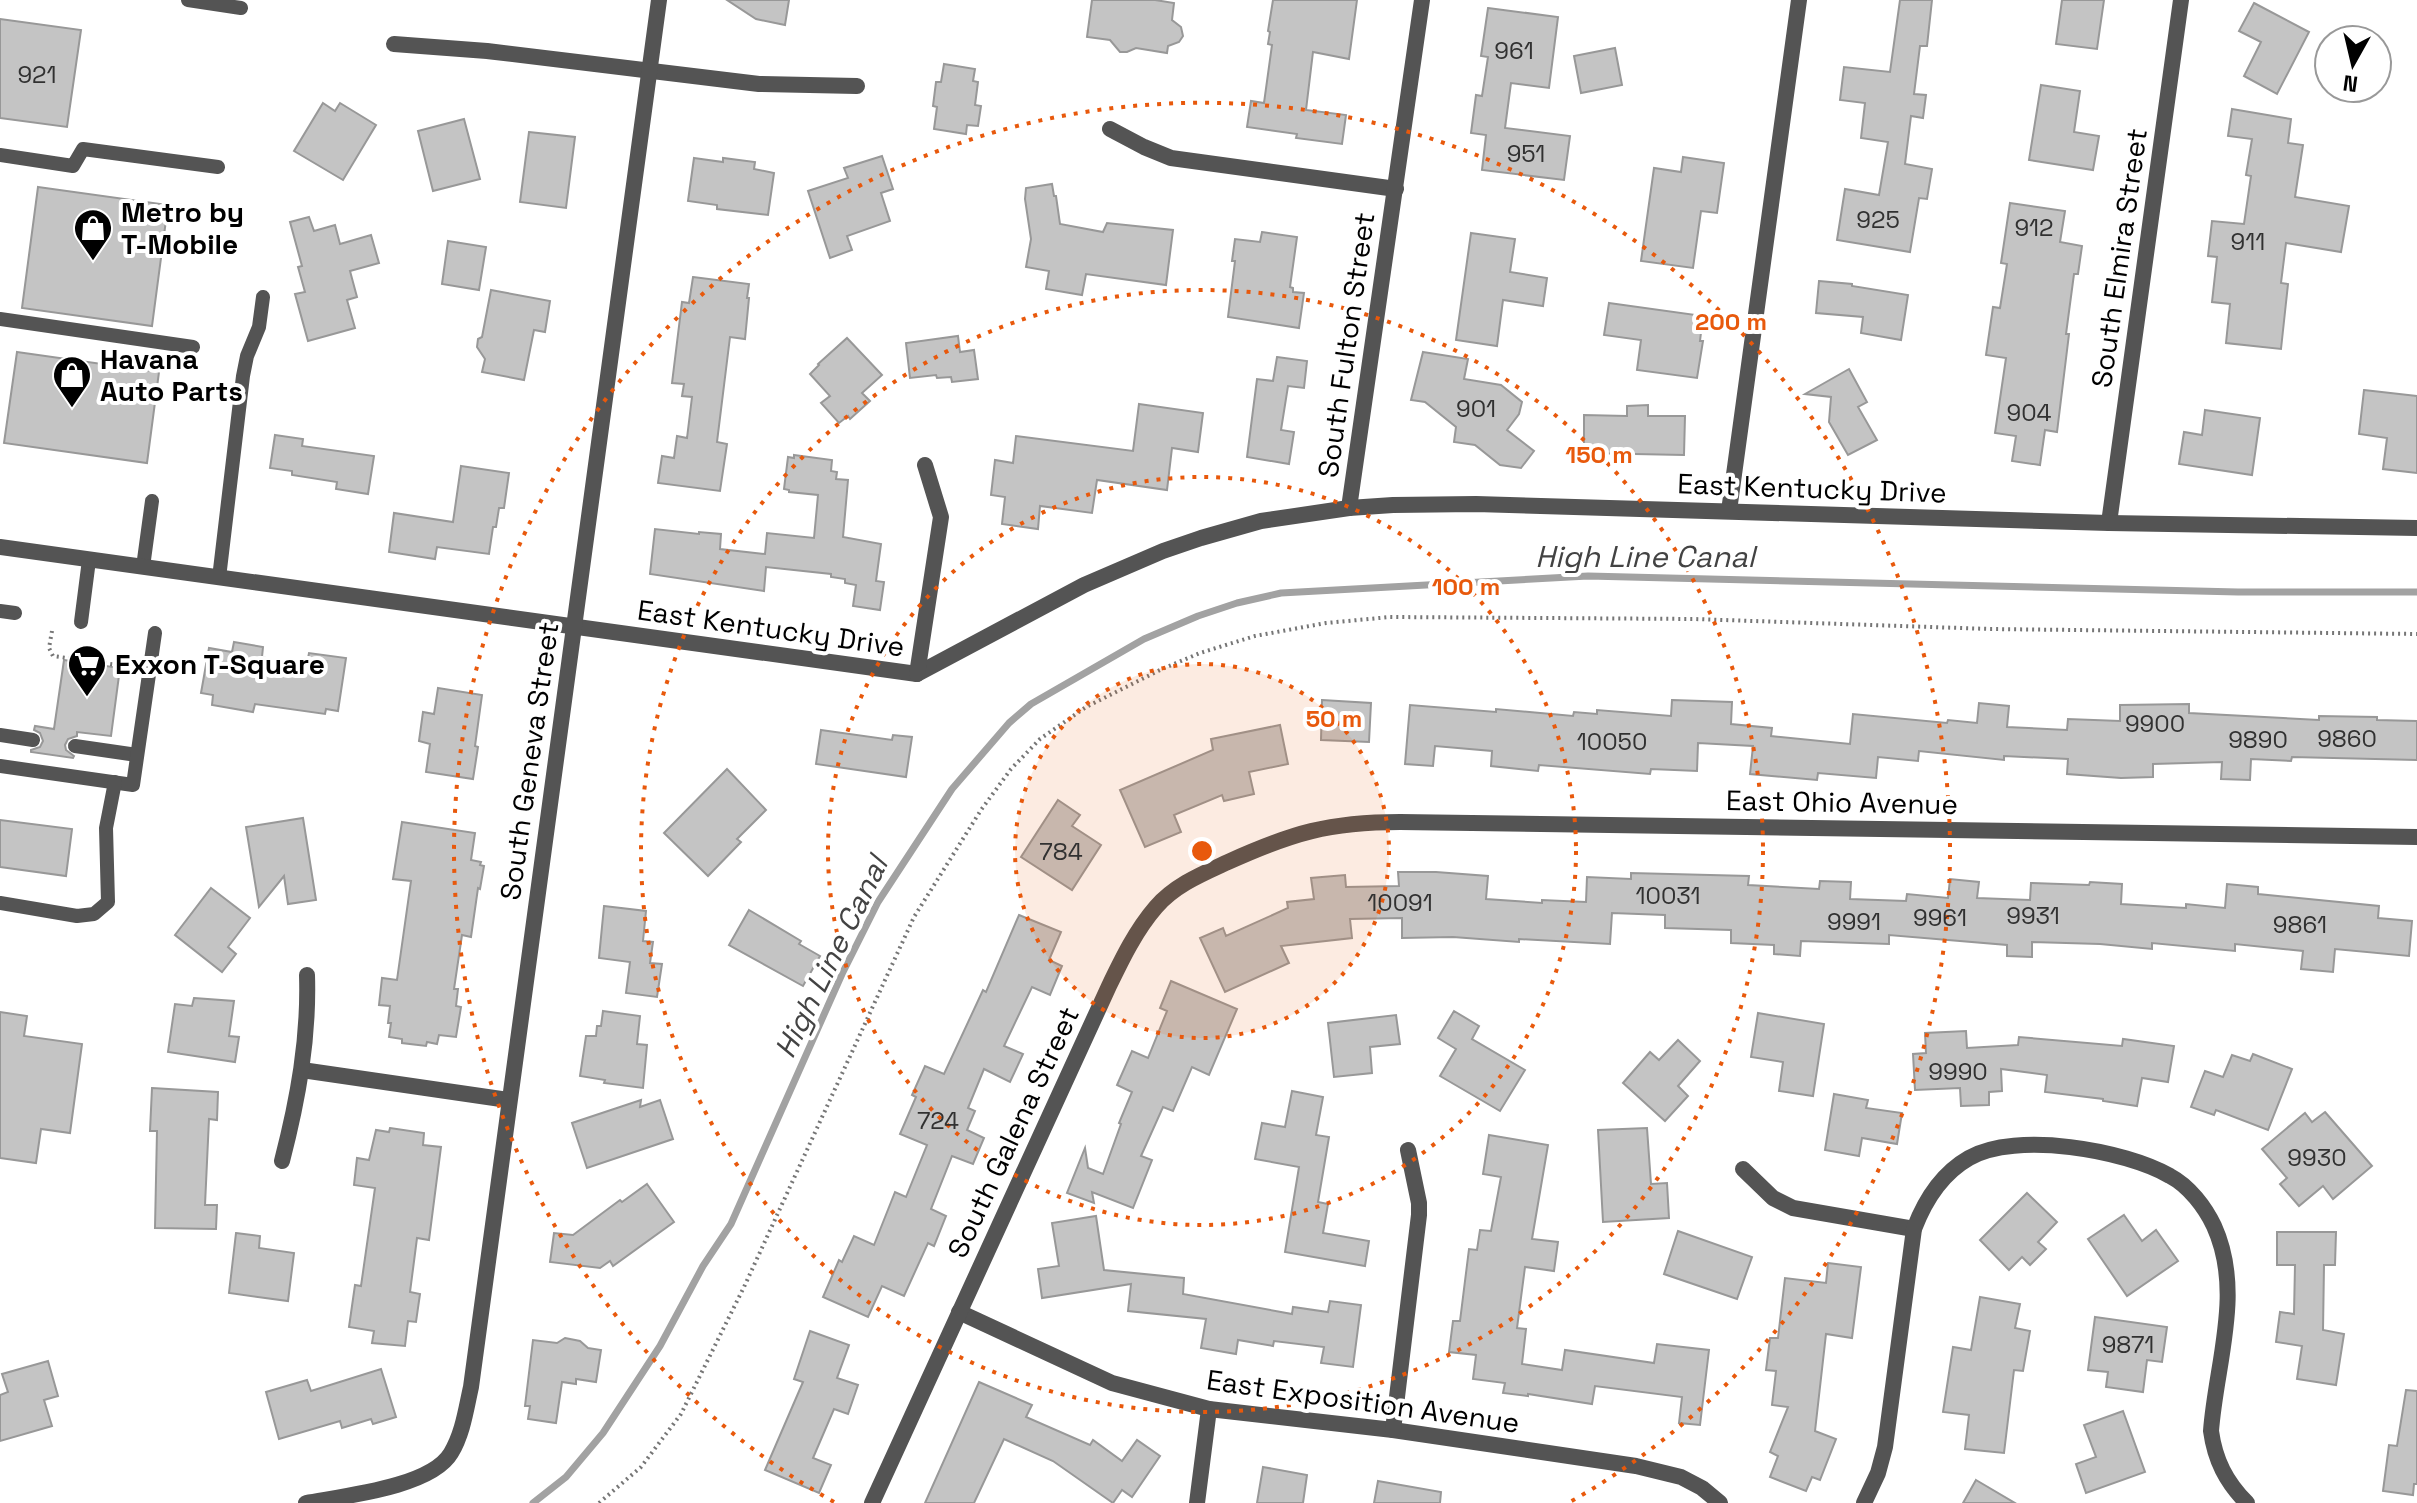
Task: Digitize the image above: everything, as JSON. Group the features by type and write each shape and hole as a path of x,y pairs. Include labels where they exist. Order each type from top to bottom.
{"street":[{"name":"South Geneva Street","path":"306,1503 404,1483 434,1470 450,1456 459,1436 471,1387 659,0"},
{"name":"South Fulton Street","path":"1349,508 1422,0"},
{"path":"1729,511 1799,0"},
{"name":"South Elmira Street","path":"2109,523 2181,0"},
{"path":"394,44 487,51 759,84 857,86"},
{"name":"South Fulton Street","path":"1110,129 1171,158 1396,189"},
{"path":"917,674 941,517 925,465"},
{"name":"East Kentucky Drive","path":"0,547 917,674 1084,585 1163,551 1261,521 1349,508 1439,503 2109,523 2417,528"},
{"name":"East Ohio Avenue","path":"1269,843 1327,826 1389,822 2417,837"},
{"name":"South Galena Street","path":"872,1503 1109,986 1144,922 1177,888 1269,843"},
{"path":"282,1161 302,1070 308,1012 307,975"},
{"path":"302,1070 508,1100"},
{"path":"1864,1503 1878,1473 1886,1439 1914,1229 1931,1193 1943,1179 1970,1158 1989,1149 2023,1144 2091,1151 2135,1161 2173,1177 2188,1190 2213,1223 2226,1264 2229,1293 2211,1431 2220,1468 2228,1483 2247,1503"},
{"path":"1393,1430 1419,1215 1408,1150"},
{"path":"1743,1169 1773,1198 1793,1208 1914,1229"},
{"name":"East Exposition Avenue","path":"959,1312 1112,1383 1209,1409 1393,1430 1657,1470 1690,1481 1720,1503"},
{"path":"1197,1503 1209,1409"}],"lane":[{"path":"188,0 241,8"},
{"path":"0,155 73,166 83,149 218,167"},
{"path":"219,578 243,376 247,356 259,327 263,297"},
{"path":"0,319 193,347"},
{"path":"143,567 152,501"},
{"path":"81,622 89,560"},
{"path":"0,766 133,785 155,633"},
{"path":"0,735 33,740"},
{"path":"75,746 137,755"},
{"path":"0,903 77,916 94,914 108,902 106,828 115,782"}],"path":[{"path":"52,631 49,648 53,656 117,665"}],"building":[{"path":"727,0 789,0 785,25 756,19"},
{"path":"1092,0 1174,3 1172,20 1181,27 1183,36 1179,42 1168,46 1167,53 1136,48 1120,52 1110,40 1087,37"},
{"path":"1273,0 1357,0 1349,59 1313,52 1306,110 1346,115 1342,144 1247,127 1251,101 1264,103 1272,45 1268,44 1268,31"},
{"path":"1900,0 1932,0 1927,46 1920,46 1914,94 1926,95 1923,118 1911,116 1905,164 1932,169 1927,199 1919,198 1910,252 1837,240 1845,189 1879,195 1888,142 1861,138 1865,103 1840,100 1844,67 1890,72"},
{"path":"2062,0 2104,0 2097,49 2056,44"},
{"path":"2254,3 2309,32 2277,94 2244,76 2261,42 2239,31"},
{"path":"1488,8 1558,17 1549,88 1511,83 1505,128 1570,136 1564,180 1482,170 1486,135 1471,133 1476,95 1482,96 1488,57 1481,56"},
{"path":"0,19 81,30 67,127 0,118"},
{"path":"1615,48 1622,85 1581,93 1574,56"},
{"path":"944,64 975,69 973,81 978,82 975,105 981,106 978,126 967,125 966,134 934,129 936,82 941,82"},
{"path":"2041,85 2080,91 2074,132 2099,136 2093,170 2029,160"},
{"path":"323,103 335,111 340,103 376,125 343,180 294,151"},
{"path":"2232,109 2291,119 2288,143 2303,145 2295,197 2349,206 2341,252 2286,243 2281,283 2288,284 2281,349 2226,343 2230,304 2212,302 2217,257 2208,256 2212,221 2244,224 2251,176 2246,175 2252,139 2228,136"},
{"path":"464,119 480,179 433,191 418,131"},
{"path":"529,132 575,137 566,208 520,202"},
{"path":"882,156 893,189 881,193 890,221 847,236 852,250 830,258 808,191 848,178 844,168"},
{"path":"1683,157 1724,163 1717,213 1701,211 1693,268 1641,261 1654,168 1681,172"},
{"path":"694,158 755,162 754,169 774,173 768,215 717,209 717,205 688,201"},
{"path":"1052,184 1060,224 1103,232 1107,223 1173,230 1166,285 1086,274 1082,295 1046,289 1049,271 1026,267 1031,239 1025,199 1026,188"},
{"path":"38,187 168,205 152,326 22,308"},
{"path":"2010,203 2065,211 2060,242 2082,246 2078,274 2074,274 2057,432 2045,430 2040,465 2012,461 2016,436 1995,433 2006,358 1986,355 1993,307 2000,308 2007,264 2001,263"},
{"path":"309,217 314,231 335,225 340,244 371,235 379,263 350,271 357,297 347,300 355,328 308,341 295,294 305,292 298,267 302,266 290,222"},
{"path":"1262,232 1297,237 1290,287 1293,292 1304,293 1299,328 1228,317 1235,239 1260,242"},
{"path":"1471,233 1515,239 1510,272 1547,278 1543,306 1503,300 1497,346 1456,340"},
{"path":"448,241 486,247 479,290 442,284"},
{"path":"693,277 749,284 745,339 730,337 717,442 727,444 720,491 658,483 662,456 674,458 677,436 687,438 692,397 682,396 684,384 672,383 682,302 689,303"},
{"path":"1819,281 1908,295 1901,340 1861,333 1863,317 1816,313"},
{"path":"491,290 550,301 545,332 534,330 524,380 482,372 485,359 477,347 478,339 482,337"},
{"path":"1609,303 1703,316 1700,341 1703,341 1697,378 1637,370 1641,340 1604,335"},
{"path":"958,336 960,352 974,350 978,379 952,382 951,377 937,378 936,375 910,378 906,343"},
{"path":"847,338 882,375 862,393 870,401 850,419 848,416 839,423 821,403 830,396 810,374"},
{"path":"17,352 159,372 147,463 4,443"},
{"path":"1423,352 1468,359 1464,379 1501,385 1522,402 1519,414 1507,430 1534,451 1521,468 1500,465 1475,445 1454,442 1456,427 1425,402 1411,400"},
{"path":"1277,357 1307,361 1304,388 1288,386 1281,430 1294,432 1289,464 1247,457 1257,379 1273,381"},
{"path":"1849,369 1867,402 1858,407 1877,440 1848,455 1829,422 1831,397 1805,394"},
{"path":"2364,390 2417,396 2417,473 2383,469 2387,438 2359,434"},
{"path":"1139,404 1203,413 1198,452 1172,448 1167,490 1097,480 1092,513 1040,506 1038,529 1002,524 1005,497 991,495 995,460 1013,463 1016,436 1133,451"},
{"path":"1648,405 1648,416 1685,416 1684,455 1584,453 1584,415 1627,416 1627,406"},
{"path":"2205,410 2260,418 2252,475 2179,464 2184,432 2202,435"},
{"path":"275,435 303,439 302,446 374,456 368,494 336,489 337,482 270,468"},
{"path":"794,455 832,460 831,471 837,472 836,479 848,480 843,537 881,544 876,581 884,582 880,610 853,606 856,585 831,577 831,574 766,567 764,591 650,574 655,529 721,534 720,549 765,554 767,533 814,538 818,495 784,489 788,457 794,458"},
{"path":"461,466 509,473 504,508 499,508 489,554 437,547 435,559 389,552 394,513 453,522"},
{"path":"234,642 263,647 262,657 307,663 309,653 346,658 338,711 326,709 325,714 255,704 253,712 212,705 213,695 201,693 209,648 232,652"},
{"name":"Exxon T-Square","path":"64,660 120,668 111,736 77,732 77,736 68,739 65,745 73,758 31,752 43,741 40,733 34,730 35,726 54,729"},
{"path":"438,688 482,695 473,779 426,772 430,744 419,741 423,712 434,714"},
{"path":"1322,700 1371,703 1369,742 1321,740"},
{"path":"1672,700 1732,702 1731,724 1772,728 1771,736 1850,744 1853,714 1977,723 1979,703 2009,706 2007,727 2067,730 2068,719 2120,721 2120,705 2189,704 2189,713 2319,720 2319,716 2377,717 2377,720 2417,721 2417,760 2251,759 2250,780 2221,779 2222,762 2153,764 2153,777 2121,778 2067,774 2068,759 2004,756 2004,760 1919,751 1918,761 1878,757 1876,778 1818,773 1817,780 1750,774 1753,746 1698,743 1697,771 1651,769 1650,774 1539,765 1538,771 1491,766 1492,751 1435,746 1433,766 1405,764 1410,705 1573,716 1574,712 1597,714 1597,710 1671,716"},
{"path":"1280,725 1288,764 1249,772 1254,794 1224,801 1222,795 1174,815 1181,832 1145,847 1120,790 1213,750 1211,739"},
{"path":"821,730 892,740 893,735 912,737 906,777 816,764"},
{"path":"727,769 766,810 737,839 741,842 708,876 664,833"},
{"path":"1058,800 1080,815 1072,826 1101,845 1072,890 1021,857"},
{"path":"303,818 316,900 288,904 284,876 259,907 246,827"},
{"path":"0,820 72,829 66,876 0,867"},
{"path":"402,822 475,833 471,860 484,866 471,937 462,935 454,989 458,989 456,1006 461,1007 456,1037 439,1035 437,1044 427,1042 426,1046 402,1043 402,1039 389,1037 390,1006 379,1005 382,978 397,980 411,881 393,879"},
{"path":"1398,872 1488,876 1486,899 1542,903 1542,900 1586,902 1587,877 1631,879 1631,873 1749,876 1748,885 1819,889 1820,881 1851,882 1850,899 1906,901 1907,894 1948,898 1950,879 1979,882 1977,898 2030,900 2031,883 2122,884 2121,904 2186,908 2186,904 2225,908 2227,884 2258,887 2258,894 2379,906 2378,918 2412,921 2409,956 2335,949 2333,972 2301,969 2303,951 2235,944 2235,951 2152,943 2152,949 2032,942 2032,957 2007,956 2007,945 1889,935 1889,944 1801,941 1800,956 1774,954 1774,945 1731,943 1731,930 1665,928 1665,915 1612,913 1610,944 1453,937 1402,938 1402,918 1350,919 1352,938 1281,946 1289,963 1225,992 1200,938 1223,928 1226,936 1288,908 1287,902 1314,899 1311,878 1345,875 1346,887 1399,886"},
{"path":"211,888 250,918 228,947 236,954 222,972 175,935"},
{"path":"604,906 646,911 643,941 653,942 650,963 662,964 657,997 626,993 630,962 599,958"},
{"path":"749,910 820,956 803,986 729,945"},
{"path":"1019,915 1061,932 1049,960 1062,966 1050,995 1032,987 1004,1046 1023,1054 1010,1082 984,1069 968,1108 975,1111 967,1130 984,1138 973,1164 952,1156 931,1209 946,1216 934,1246 928,1243 904,1296 882,1286 868,1317 823,1297 839,1260 842,1262 854,1236 874,1245 895,1192 906,1197 927,1145 900,1134 916,1097 912,1095 925,1066 944,1074 983,990 986,992"},
{"path":"1171,981 1237,1009 1209,1075 1192,1067 1173,1111 1163,1107 1141,1156 1152,1160 1133,1208 1092,1192 1094,1203 1067,1193 1085,1148 1088,1168 1103,1174 1132,1092 1117,1085 1132,1051 1148,1058 1167,1011 1160,1008"},
{"path":"194,998 234,1001 229,1036 239,1037 235,1062 168,1052 175,1004 192,1006"},
{"path":"603,1011 640,1016 637,1044 647,1045 643,1088 580,1076 586,1036 596,1036"},
{"path":"1454,1011 1479,1026 1472,1039 1525,1070 1500,1111 1440,1076 1456,1049 1438,1038"},
{"path":"0,1012 27,1016 24,1036 82,1044 70,1133 41,1129 36,1163 0,1158"},
{"path":"1758,1013 1824,1024 1813,1096 1779,1091 1783,1062 1751,1057"},
{"path":"1396,1015 1400,1044 1370,1047 1372,1073 1334,1077 1328,1023"},
{"path":"1966,1031 1967,1048 2018,1045 2019,1037 2122,1046 2123,1039 2174,1046 2168,1082 2142,1078 2137,1106 2045,1092 2047,1075 2001,1069 2002,1091 1989,1092 1989,1105 1961,1106 1960,1088 1915,1090 1913,1054 1926,1053 1925,1033"},
{"path":"1678,1040 1700,1061 1678,1086 1688,1096 1665,1121 1623,1083 1650,1052 1659,1060"},
{"path":"2253,1054 2292,1069 2268,1130 2216,1110 2214,1115 2191,1107 2205,1071 2223,1077 2232,1055 2250,1061"},
{"path":"152,1088 218,1092 217,1120 209,1119 205,1205 217,1205 216,1229 155,1228 157,1131 150,1131"},
{"path":"1292,1091 1323,1097 1316,1135 1329,1137 1318,1202 1328,1204 1323,1233 1369,1241 1365,1266 1285,1252 1299,1167 1255,1159 1262,1123 1285,1127"},
{"path":"1834,1094 1868,1100 1866,1108 1902,1113 1897,1144 1862,1138 1859,1156 1825,1150"},
{"path":"641,1100 640,1107 660,1100 673,1139 587,1168 572,1123"},
{"path":"2325,1112 2372,1166 2333,1199 2323,1186 2299,1206 2280,1184 2287,1178 2262,1149 2305,1113 2312,1122"},
{"path":"390,1128 424,1133 423,1145 441,1147 429,1240 417,1238 410,1292 420,1294 416,1322 408,1321 405,1346 372,1343 374,1331 349,1327 355,1285 361,1286 375,1188 354,1185 357,1158 369,1160 376,1130 389,1132"},
{"path":"1647,1128 1651,1184 1667,1183 1669,1218 1603,1222 1598,1130"},
{"path":"1489,1135 1548,1145 1532,1239 1558,1242 1554,1271 1525,1267 1517,1328 1526,1329 1522,1364 1562,1370 1565,1350 1654,1363 1657,1344 1709,1350 1700,1425 1679,1423 1682,1397 1595,1386 1592,1404 1503,1393 1505,1383 1473,1379 1476,1355 1449,1352 1453,1321 1460,1321 1469,1249 1477,1250 1480,1230 1491,1231 1501,1177 1483,1174"},
{"path":"647,1184 674,1222 613,1266 610,1261 600,1268 550,1262 554,1233 573,1235"},
{"path":"2027,1193 2057,1222 2038,1242 2046,1249 2030,1265 2022,1257 2009,1270 1980,1240"},
{"path":"2124,1215 2142,1241 2156,1230 2178,1261 2127,1296 2088,1239"},
{"path":"1096,1216 1104,1270 1184,1278 1183,1294 1292,1314 1293,1307 1328,1312 1330,1301 1361,1305 1353,1367 1321,1363 1324,1347 1274,1341 1273,1346 1238,1340 1236,1354 1201,1348 1206,1319 1128,1311 1131,1284 1042,1298 1038,1269 1059,1266 1052,1223"},
{"path":"1678,1231 1752,1257 1737,1299 1664,1274"},
{"path":"2277,1232 2336,1232 2335,1265 2324,1265 2323,1330 2344,1334 2336,1385 2297,1379 2302,1346 2276,1342 2280,1312 2294,1314 2295,1265 2277,1265"},
{"path":"236,1233 260,1236 259,1248 294,1253 288,1301 229,1293"},
{"path":"1828,1263 1861,1267 1852,1338 1826,1334 1815,1431 1836,1439 1820,1480 1812,1477 1806,1491 1770,1477 1778,1456 1770,1452 1788,1407 1772,1405 1776,1371 1766,1370 1770,1338 1778,1338 1785,1278 1826,1283"},
{"path":"1980,1297 2020,1304 2015,1328 2030,1331 2023,1371 2014,1370 2004,1453 1965,1449 1969,1415 1943,1412 1953,1347 1971,1350"},
{"path":"2095,1317 2167,1327 2162,1362 2147,1360 2143,1392 2106,1387 2108,1372 2088,1370"},
{"path":"810,1331 849,1345 837,1378 858,1385 848,1414 834,1409 813,1458 831,1465 819,1493 765,1470 803,1382 794,1379"},
{"path":"565,1338 601,1350 596,1382 576,1379 576,1384 562,1382 556,1423 528,1419 530,1406 525,1406 533,1340 557,1343"},
{"path":"48,1361 58,1396 44,1400 52,1426 0,1441 0,1395 8,1392 2,1374"},
{"path":"381,1369 396,1417 373,1424 371,1419 342,1428 340,1421 279,1439 266,1392 307,1380 311,1391"},
{"path":"979,1382 1032,1405 1026,1417 1090,1445 1093,1440 1122,1461 1137,1440 1160,1456 1132,1497 1122,1490 1113,1503 1053,1461 1004,1439 974,1503 925,1503"},
{"path":"2406,1390 2417,1391 2417,1484 2414,1484 2413,1495 2383,1491 2389,1445 2397,1446"},
{"path":"2123,1411 2145,1472 2086,1493 2076,1464 2096,1457 2084,1425"},
{"path":"1263,1467 1307,1475 1303,1503 1257,1503"},
{"path":"1976,1480 2015,1503 1963,1503"},
{"path":"1378,1481 1441,1492 1440,1503 1374,1503"}],"waterway":[{"name":"High Line Canal","path":"533,1503 566,1477 603,1433 660,1346 703,1266 731,1224 842,974 878,902 952,789 1009,723 1031,704 1144,639 1198,616 1281,593 1588,576 2238,592 2417,592"}],"place":[{"name":"Metro by T-Mobile","path":"93,262"},
{"name":"Havana Auto Parts","path":"72,409"},
{"name":"Exxon T-Square","path":"87,698"}]}
